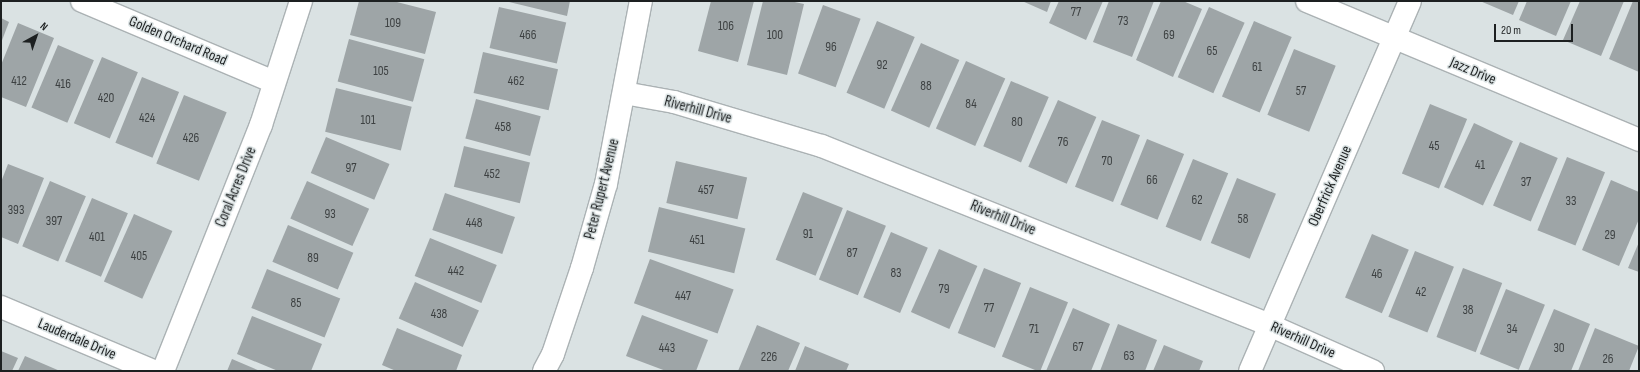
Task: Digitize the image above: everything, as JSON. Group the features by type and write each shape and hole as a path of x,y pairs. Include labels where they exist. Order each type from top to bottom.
{"street":[{"name":"Golden Orchard Road","path":"82,1 274,82"},
{"name":"Coral Acres Drive","path":"163,371 260,125 301,1"},
{"name":"Peter Rupert Avenue","path":"544,371 553,354 582,268 606,184 641,1"},
{"name":"Jazz Drive","path":"1307,1 1639,140"},
{"name":"Oberfrick Avenue","path":"1250,371 1410,1"},
{"name":"Riverhill Drive","path":"624,93 674,102 822,146 1269,325 1373,371"},
{"name":"Lauderdale Drive","path":"1,307 153,371"}],"building":[{"path":"359,1 393,1 436,12 425,54 350,35"},
{"path":"505,1 570,1 567,16"},
{"path":"711,1 754,1 738,62 698,51"},
{"path":"763,1 790,1 804,4 787,75 747,65"},
{"path":"1022,1 1051,1 1047,12"},
{"path":"1059,1 1103,1 1086,40 1049,23"},
{"path":"1109,1 1154,1 1132,57 1093,42"},
{"path":"1161,1 1183,1 1202,9 1173,77 1136,60"},
{"path":"1480,1 1519,1 1513,15"},
{"path":"1527,1 1571,1 1556,36 1519,20"},
{"path":"1580,1 1624,1 1601,56 1563,40"},
{"path":"1633,1 1639,1 1639,72 1609,59"},
{"path":"823,5 861,19 836,87 798,74"},
{"path":"499,7 566,23 557,63 490,48"},
{"path":"1209,7 1245,23 1213,93 1178,77"},
{"path":"1,18 9,22 1,43"},
{"path":"877,21 915,37 884,109 847,93"},
{"path":"1254,21 1292,37 1260,113 1222,96"},
{"path":"18,23 54,38 26,107 1,97 1,65"},
{"path":"349,39 424,59 413,102 338,82"},
{"path":"921,43 959,60 929,128 891,111"},
{"path":"58,45 94,60 67,123 31,108"},
{"path":"1294,49 1336,66 1309,132 1267,115"},
{"path":"483,52 558,69 549,110 474,93"},
{"path":"102,57 138,72 110,139 74,123"},
{"path":"966,61 1005,78 975,146 936,129"},
{"path":"142,77 179,92 152,158 115,143"},
{"path":"1011,81 1049,97 1021,162 983,146"},
{"path":"336,88 412,107 401,151 325,132"},
{"path":"184,95 227,112 199,181 156,164"},
{"path":"476,99 541,116 530,156 465,139"},
{"path":"1058,100 1096,117 1067,184 1028,167"},
{"path":"1430,104 1467,119 1439,189 1402,174"},
{"path":"1102,120 1140,135 1113,202 1075,187"},
{"path":"1474,123 1513,141 1483,206 1444,187"},
{"path":"326,137 390,164 374,200 311,173"},
{"path":"1147,139 1184,154 1157,220 1120,205"},
{"path":"1520,142 1558,158 1531,222 1493,206"},
{"path":"464,146 530,162 520,203 454,187"},
{"path":"1567,157 1605,172 1575,246 1537,230"},
{"path":"1193,159 1228,173 1201,241 1166,227"},
{"path":"676,161 747,177 737,219 666,203"},
{"path":"8,164 44,178 18,244 1,237 1,182"},
{"path":"1237,178 1276,194 1250,259 1211,243"},
{"path":"1611,180 1639,192 1639,219 1619,266 1582,250"},
{"path":"50,181 86,196 58,262 22,246"},
{"path":"307,181 369,209 352,246 290,218"},
{"path":"803,192 843,208 816,276 776,260"},
{"path":"445,193 515,217 502,254 432,230"},
{"path":"92,198 128,213 101,277 65,262"},
{"path":"659,207 745,229 734,273 648,252"},
{"path":"847,210 886,226 858,295 819,280"},
{"path":"134,214 172,231 142,299 104,282"},
{"path":"288,225 353,253 338,290 272,262"},
{"path":"891,232 928,248 900,313 863,297"},
{"path":"1372,234 1409,250 1382,313 1345,298"},
{"path":"430,238 497,265 481,303 415,276"},
{"path":"1639,242 1639,272 1628,268"},
{"path":"939,249 977,266 949,329 911,312"},
{"path":"1415,251 1454,267 1427,333 1388,317"},
{"path":"650,259 734,289 718,334 634,303"},
{"path":"984,268 1021,283 995,348 958,333"},
{"path":"1463,268 1502,283 1476,352 1436,337"},
{"path":"267,269 340,299 325,338 251,308"},
{"path":"415,282 479,310 463,347 399,319"},
{"path":"1030,287 1068,302 1040,371 1002,357"},
{"path":"1506,289 1545,305 1519,370 1480,354"},
{"path":"1073,308 1110,324 1091,371 1046,371"},
{"path":"1554,309 1590,324 1571,371 1528,371"},
{"path":"642,315 708,340 696,371 666,371 626,356"},
{"path":"252,316 322,344 311,371 278,371 237,354"},
{"path":"1118,324 1157,340 1145,371 1100,371"},
{"path":"757,325 800,343 788,371 738,371"},
{"path":"397,328 462,355 456,371 396,371 382,365"},
{"path":"1595,328 1639,346 1629,371 1578,371"},
{"path":"1164,345 1203,361 1199,371 1153,371"},
{"path":"805,346 849,364 846,371 795,371"},
{"path":"1,351 18,358 12,371 1,371"},
{"path":"25,356 60,371 18,371"},
{"path":"232,359 260,371 227,371"}]}
